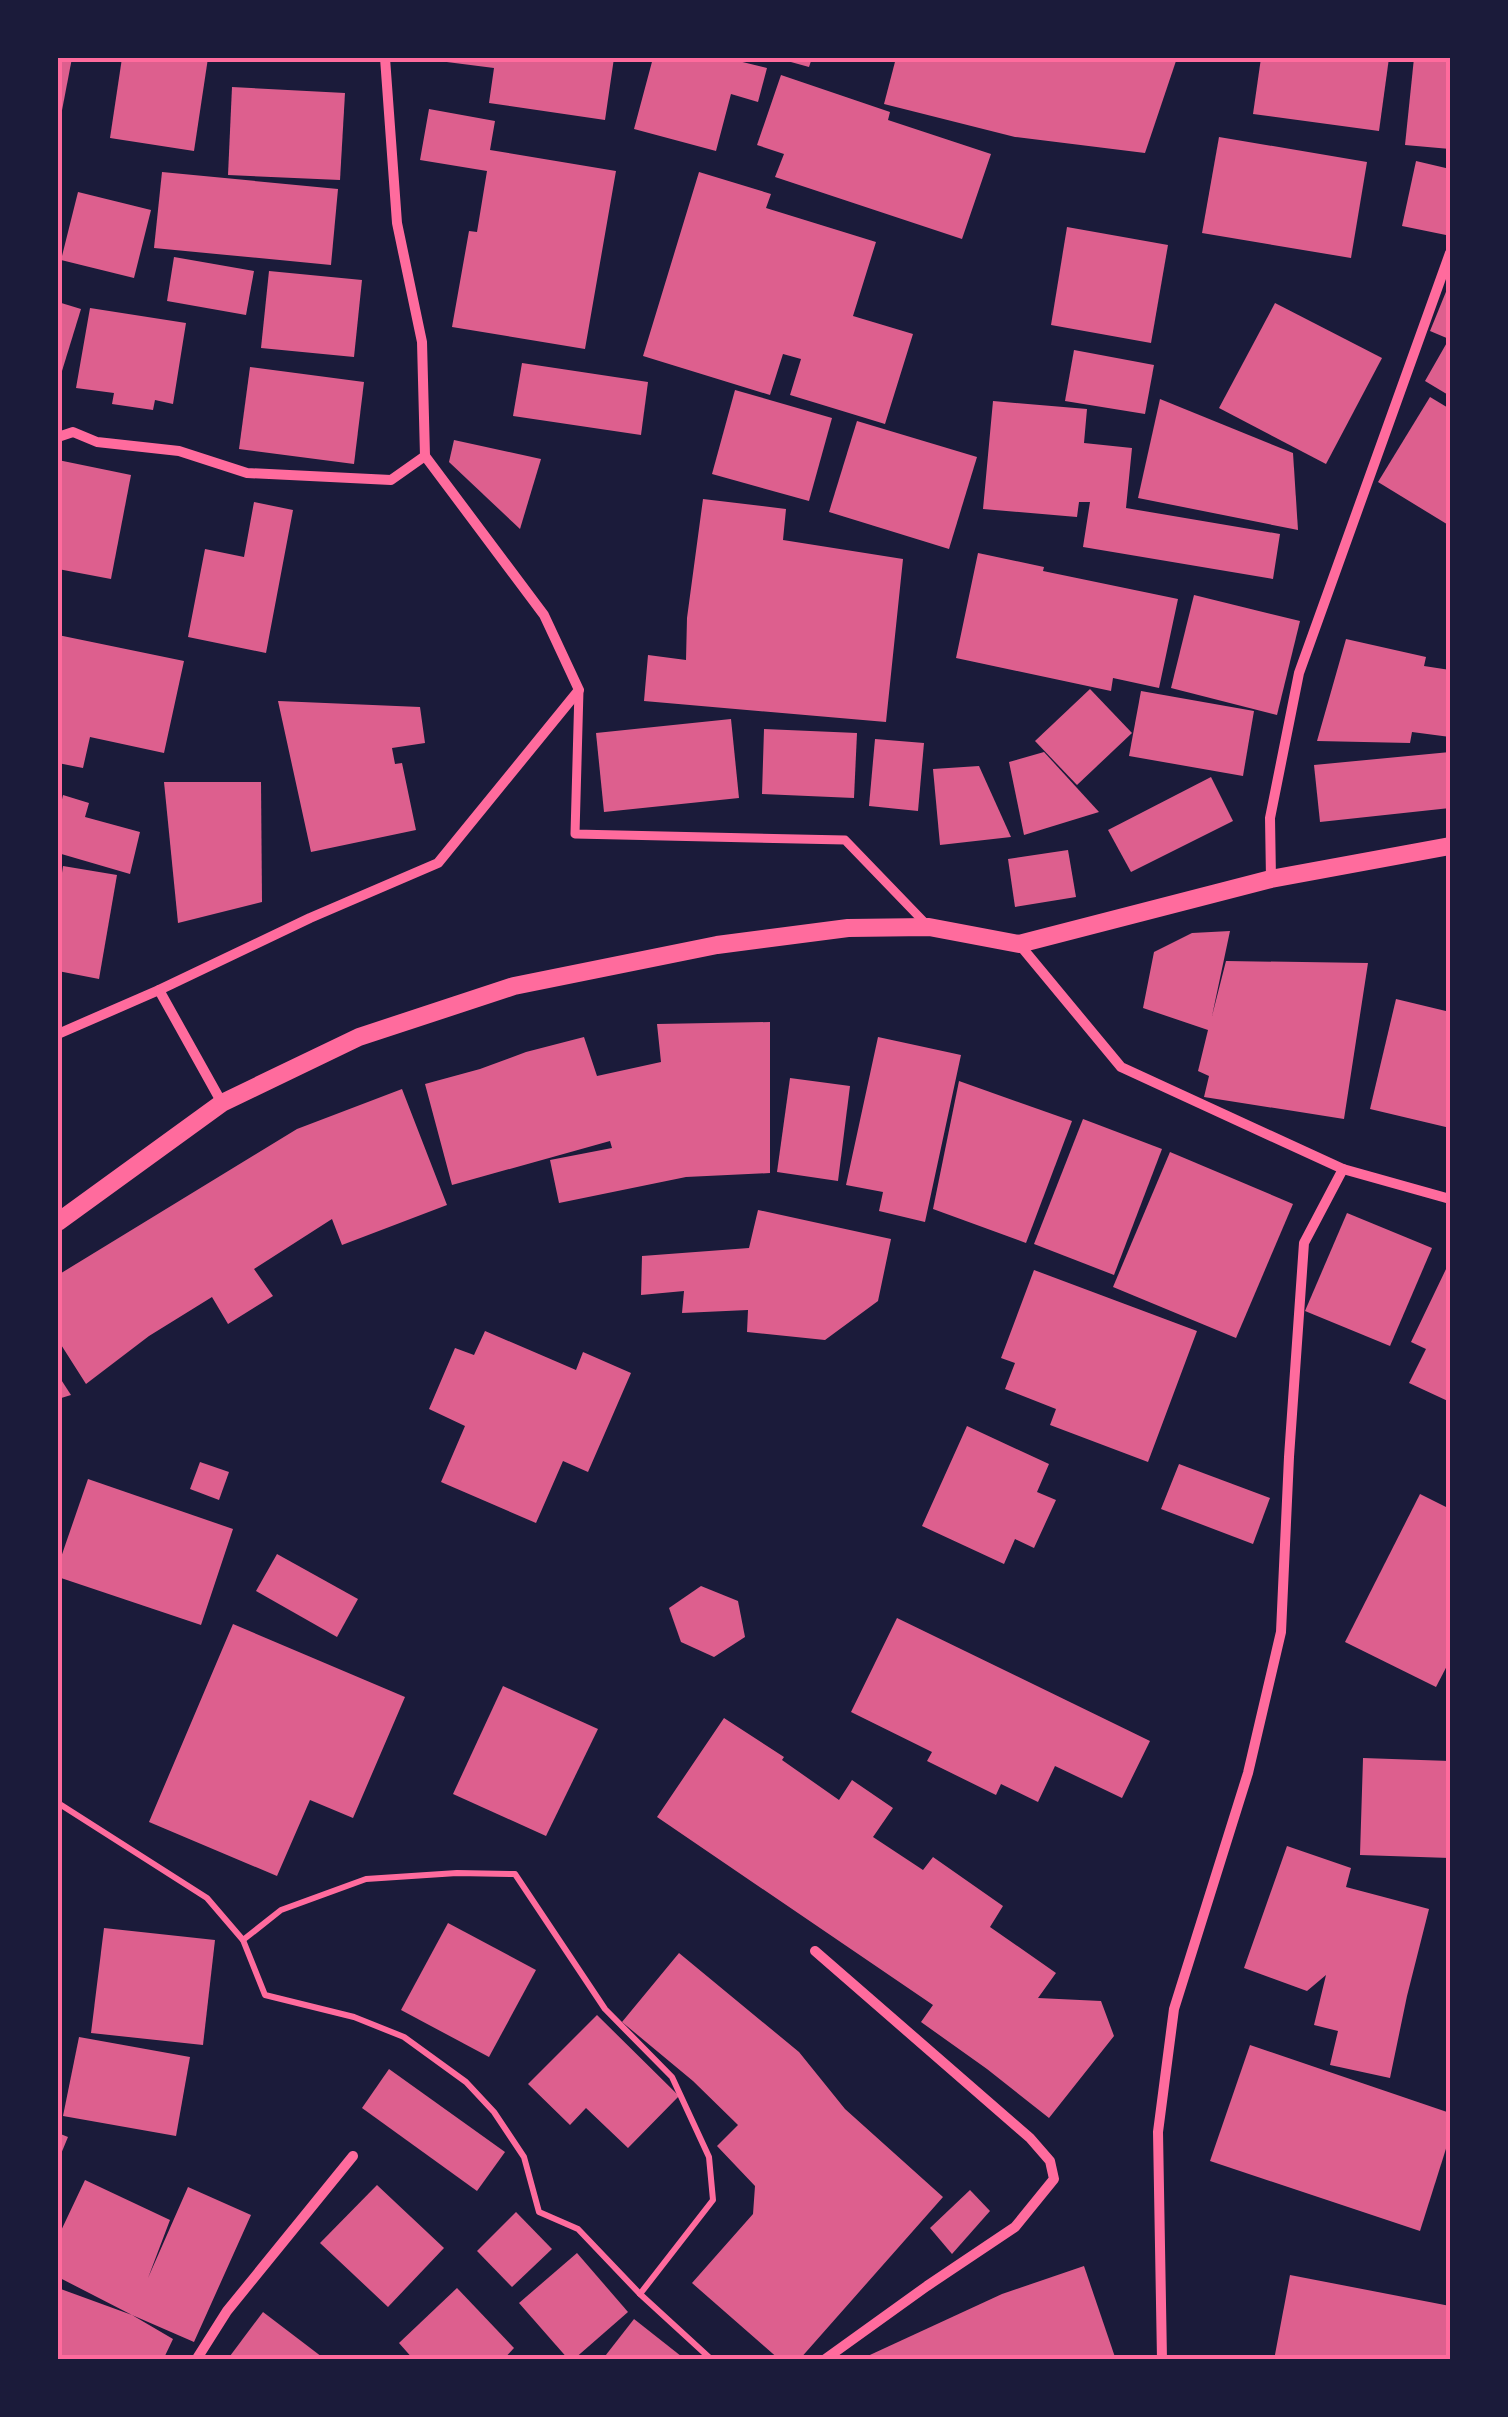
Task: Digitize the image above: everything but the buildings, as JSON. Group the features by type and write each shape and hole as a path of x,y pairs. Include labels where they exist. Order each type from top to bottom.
{"street":[{"path":"370,58 385,59 397,223 422,342 425,456 544,615 579,690 575,834 845,840 929,927"},
{"path":"1271,880 1270,818 1299,672 1450,252"},
{"path":"58,437 74,432 97,442 179,451 247,473 391,480 425,456"},
{"path":"58,1034 438,863 579,690"},
{"path":"58,1222 222,1103 358,1036 514,986 717,945 848,928 929,927 1019,944 1271,880 1450,846"},
{"path":"1019,944 1121,1067 1344,1169 1450,1199"},
{"path":"160,990 222,1103"},
{"path":"1162,2360 1158,2132 1174,2009 1248,1772 1282,1632 1304,1243 1344,1169"},
{"path":"815,1951 1030,2138 1050,2161 1054,2180 1015,2227 824,2360"},
{"path":"196,2360 227,2311 353,2156"}],"path":[{"path":"58,1803 208,1898 243,1940 265,1995 354,2017 404,2037 466,2082 494,2112 524,2157 538,2212 578,2229 640,2294 712,2360"},
{"path":"243,1940 281,1910 366,1879 515,1874 605,2009 672,2077 709,2157 713,2200 640,2294"}]}
